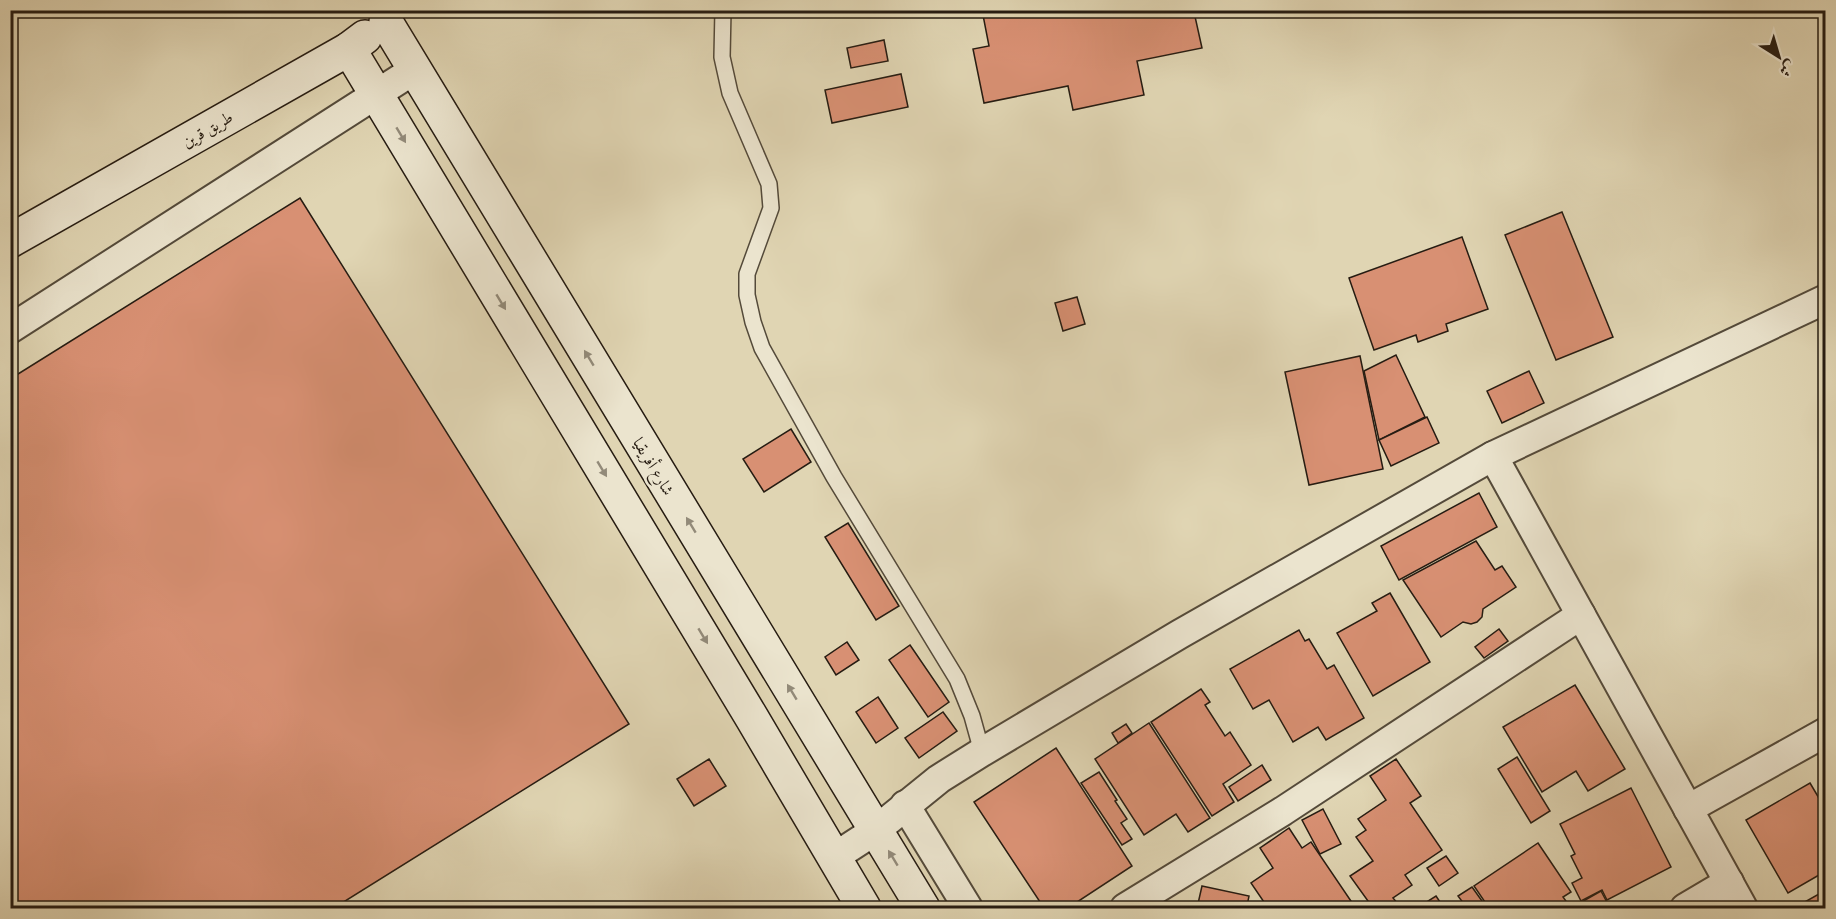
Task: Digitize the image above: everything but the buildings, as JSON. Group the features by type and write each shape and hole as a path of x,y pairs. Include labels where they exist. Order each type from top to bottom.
{"street":[{"name":"طريق قرين","path":"10,241 349,49 392,16"},
{"name":"شارع أفريقيا","path":"392,16 414,70 923,909"},
{"path":"349,49 752,718 864,909"},
{"path":"10,329 414,70"},
{"path":"833,858 876,830 939,779 982,752 1180,634 1492,456 1826,299"},
{"path":"1492,456 1743,909"},
{"path":"1125,909 1282,811 1581,615"},
{"path":"1688,809 1826,732"},
{"path":"905,806 968,909"},
{"path":"1685,909 1729,882"}],"lane":[{"path":"723,10 722,57 730,93 769,184 771,208 747,274 747,295 762,348 834,477 957,679 972,716 982,752"}]}
